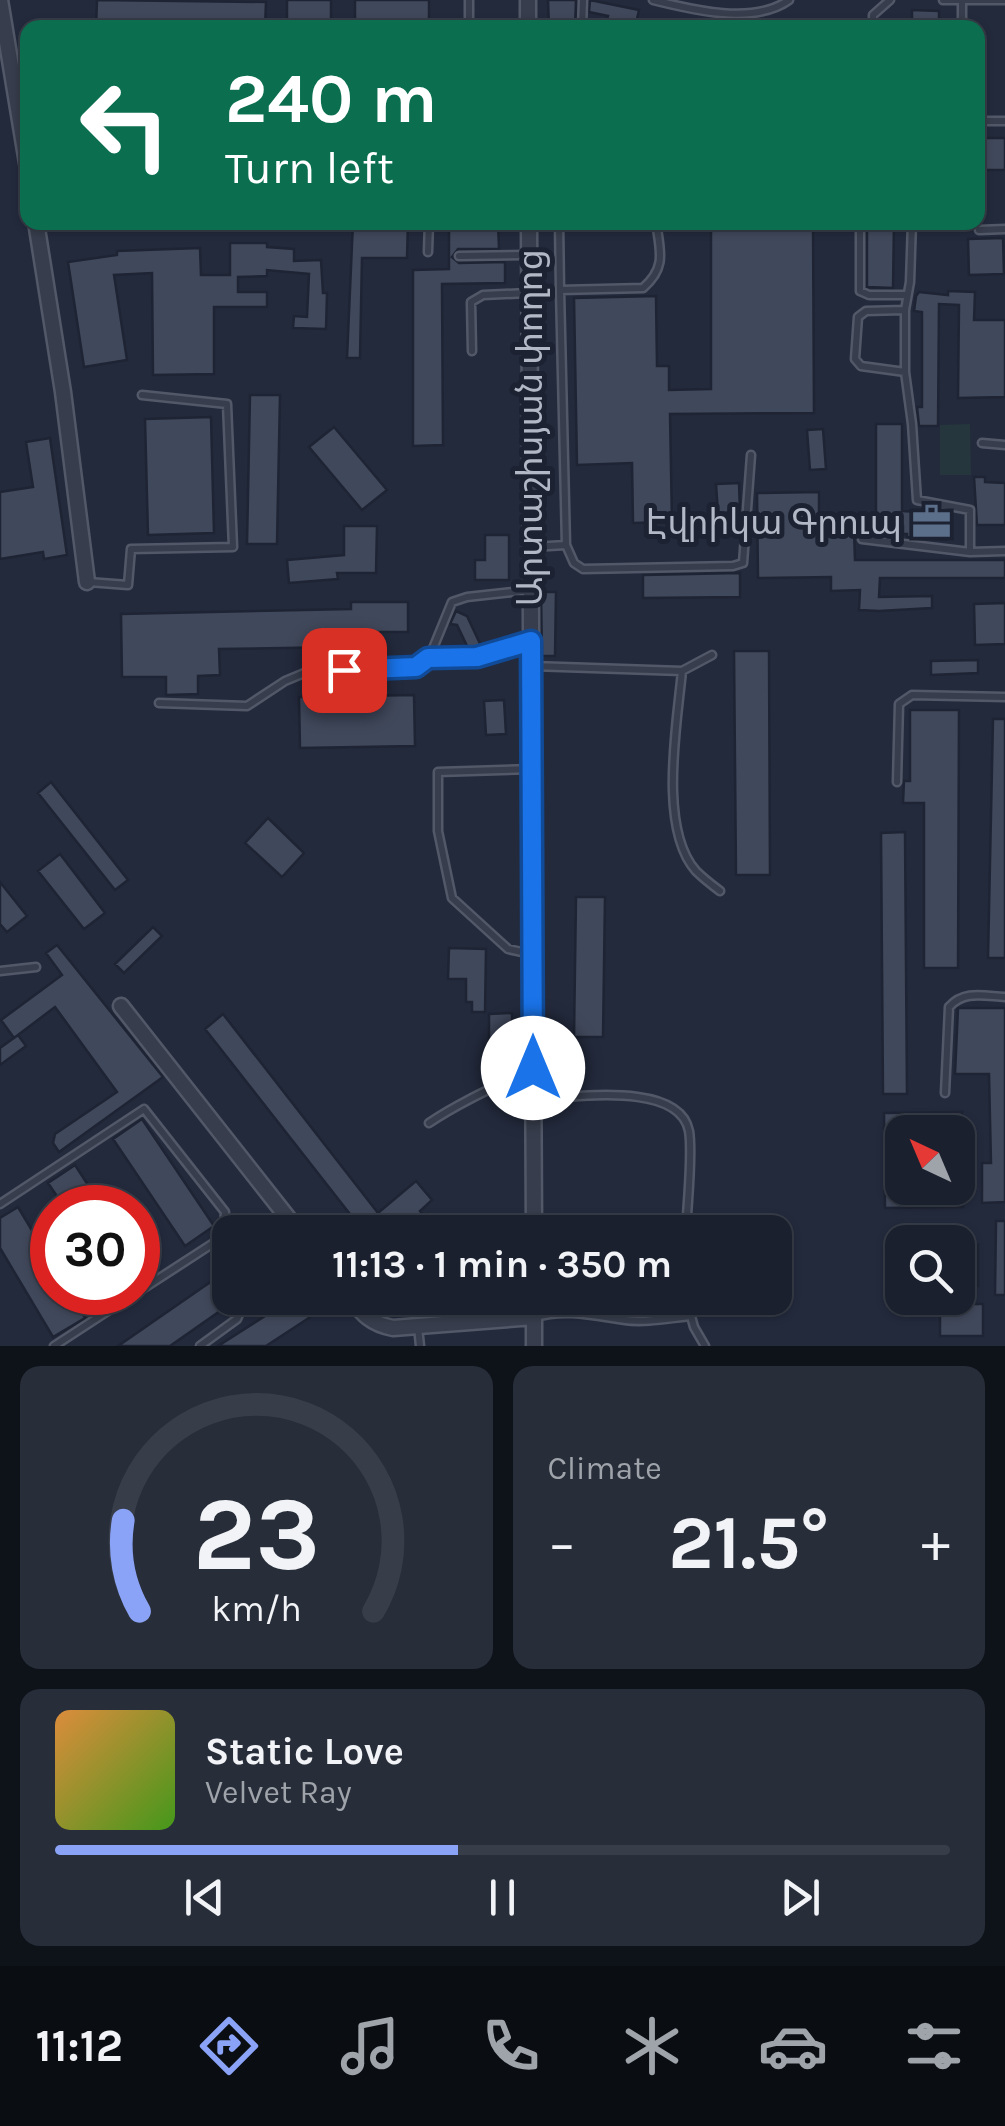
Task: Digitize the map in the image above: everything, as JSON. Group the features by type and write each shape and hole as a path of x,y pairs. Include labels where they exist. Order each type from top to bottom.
{"street":[{"path":"0,0 20,121"},
{"path":"37,230 63,392 86,582"},
{"name":"Արտաշիսյան փողոց","path":"529,230 534,1215"},
{"path":"121,1006 286,1215"},
{"path":"364,1315 378,1325 418,1326 534,1317 534,1346"}],"lane":[{"path":"653,0 748,14 777,8 790,0"},
{"path":"873,20 873,15 890,0"},
{"path":"943,0 1005,0"},
{"path":"428,230 428,252"},
{"path":"559,230 566,545 574,564 582,569 742,563 751,455"},
{"path":"560,290 643,288 656,276 661,261 657,230"},
{"path":"860,230 860,291 869,295 908,296"},
{"path":"912,230 904,310 905,372 917,500 970,510 970,552"},
{"path":"459,256 529,255"},
{"path":"472,351 472,302 483,295 529,294"},
{"path":"904,310 866,311 858,317 855,359 861,366 905,372"},
{"path":"86,582 128,584 131,550 233,547 227,404 142,396"},
{"path":"982,443 1005,444"},
{"path":"862,540 970,552 1005,551"},
{"path":"530,547 566,545"},
{"path":"159,703 248,706 285,681 309,671 416,667 428,658 452,602 531,590"},
{"path":"428,658 477,657 531,641"},
{"path":"531,666 682,671 712,655"},
{"path":"682,671 672,787 678,832 693,868 720,891"},
{"path":"897,782 899,704 904,698 1005,698"},
{"path":"532,769 438,772 438,831 452,898 508,949 532,954"},
{"path":"0,972 36,967"},
{"path":"944,1092 949,1007 957,998 968,995 1005,997"},
{"path":"429,1123 468,1098 533,1068"},
{"path":"533,1098 643,1096 665,1102 681,1114 689,1131 687,1215"},
{"path":"0,1204 144,1109 225,1215"},
{"path":"160,1277 212,1244"},
{"path":"534,1317 548,1313 603,1314 628,1321 691,1316 705,1346"},
{"path":"54,1346 102,1315"},
{"path":"200,1346 239,1315"},
{"path":"418,1326 420,1346"}],"shaded area":[{"path":"970,424 971,475 940,475 940,425"}],"building":[{"path":"97,0 266,2 265,20 96,20"},
{"path":"287,0 331,0 331,20 287,20"},
{"path":"355,0 429,0 429,20 355,20"},
{"path":"548,0 576,0 575,20 549,20"},
{"path":"590,0 639,10 637,20 607,20 608,16 589,12"},
{"path":"912,10 939,11 939,20 912,20"},
{"path":"985,138 1005,138 1005,170 985,170"},
{"path":"353,230 408,230 407,258 362,258 360,358 347,358"},
{"path":"449,230 498,230 499,249 458,249 452,257 459,263 505,262 505,283 442,284 443,445 413,446 413,270 449,269"},
{"path":"711,230 813,230 814,413 670,414 672,522 633,523 632,463 577,465 574,298 656,296 657,366 669,366 669,390 711,389"},
{"path":"867,230 894,230 893,288 867,287"},
{"path":"1003,238 1004,274 969,275 968,239"},
{"path":"230,243 267,243 267,247 294,249 294,261 321,260 323,293 327,293 326,329 293,328 294,316 307,317 309,274 267,270 267,276 238,277 238,292 267,292 267,307 214,307 214,374 153,375 152,273 114,275 127,360 84,367 68,262 117,255 117,251 200,248 201,275 230,275"},
{"path":"948,291 975,292 974,320 1005,320 1005,397 958,398 959,305 939,304 938,426 919,426 922,312 914,311 916,296 919,292 948,295"},
{"path":"250,395 280,395 277,544 247,544"},
{"path":"211,417 214,533 148,535 145,419"},
{"path":"876,424 902,424 902,511 946,513 946,540 907,537 903,526 876,526"},
{"path":"334,427 387,490 362,510 309,447"},
{"path":"823,429 826,469 810,470 807,430"},
{"path":"50,438 67,555 44,559 43,552 0,559 0,492 33,487 26,442"},
{"path":"974,477 1005,483 1005,525 977,525"},
{"path":"739,483 740,512 718,513 716,484"},
{"path":"819,492 819,522 850,521 855,560 1005,560 1005,578 880,578 879,597 932,596 932,608 879,611 859,610 860,590 831,591 831,577 758,578 757,493"},
{"path":"344,526 377,526 376,573 337,573 338,579 289,583 287,560 344,555"},
{"path":"485,535 509,535 509,580 475,580 475,560 485,560"},
{"path":"740,573 740,597 643,598 643,575"},
{"path":"541,592 556,592 555,656 542,656"},
{"path":"351,602 408,602 408,632 343,632 343,647 219,649 220,675 198,676 198,694 166,695 166,677 122,677 121,614 351,609"},
{"path":"1005,603 1005,644 975,645 974,604"},
{"path":"456,611 467,616 482,648 469,650 457,625 450,624"},
{"path":"734,651 769,651 770,875 736,875"},
{"path":"978,660 978,673 931,675 931,661"},
{"path":"414,695 415,746 300,748 299,697"},
{"path":"504,700 506,734 486,735 484,701"},
{"path":"910,710 959,710 958,968 924,968 924,803 903,803 904,781 910,781"},
{"path":"993,719 1005,719 1005,958 988,958"},
{"path":"51,782 128,880 115,890 38,793"},
{"path":"268,818 304,853 282,877 245,843"},
{"path":"905,832 907,1094 883,1094 881,833"},
{"path":"60,854 105,913 84,929 38,871"},
{"path":"0,882 27,916 7,932 0,924"},
{"path":"576,897 605,897 603,1037 574,1037"},
{"path":"153,927 162,936 124,973 115,964"},
{"path":"57,945 163,1077 59,1152 53,1143 55,1134 117,1092 55,1007 14,1038 1,1020 62,975 46,953"},
{"path":"449,948 486,949 485,1012 472,1012 472,1002 466,1002 466,979 448,979"},
{"path":"958,1008 1005,1008 1005,1202 982,1203 982,1163 991,1163 989,1074 955,1074"},
{"path":"512,1013 513,1059 489,1059 489,1014"},
{"path":"223,1014 378,1213 416,1181 432,1200 420,1211 423,1215 351,1215 205,1029"},
{"path":"18,1035 26,1046 0,1065 0,1048"},
{"path":"962,1112 885,1115 885,1205 963,1207 885,1208 884,1113"},
{"path":"142,1119 212,1227 185,1246 160,1209 160,1185 144,1185 113,1139"},
{"path":"75,1165 88,1185 49,1185"},
{"path":"18,1207 30,1227 30,1298 0,1248 0,1218"},
{"path":"996,1221 1005,1221 1005,1295 995,1295"},
{"path":"975,1245 978,1245 975,1286"},
{"path":"212,1281 214,1315 170,1346 118,1346"},
{"path":"975,1304 983,1304 983,1336 940,1336 940,1315 975,1315"},
{"path":"40,1315 83,1315 85,1318 53,1337"},
{"path":"266,1315 313,1315 266,1346 218,1346"}],"place":[{"name":"Էվրիկա Գրուպ","path":"932,522"}],"route":[{"path":"344,670 416,667 428,658 477,657 531,641 533,1068"}]}
